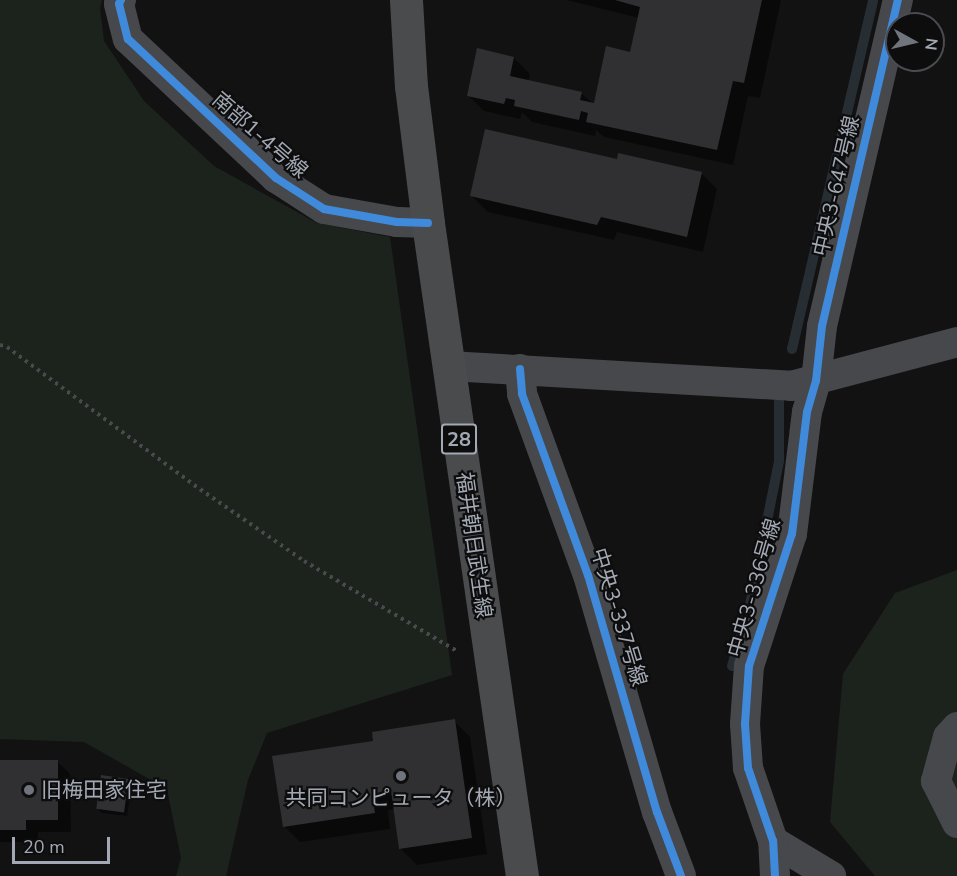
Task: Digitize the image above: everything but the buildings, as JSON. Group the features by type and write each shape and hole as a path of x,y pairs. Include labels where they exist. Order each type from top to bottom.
{"main road":[{"name":"福井朝日武生線","path":"406,0 411,86 428,223 522,876"}],"street":[{"name":"南部1-4号線","path":"121,0 119,4 128,39 276,178 324,209 397,222 428,223"},
{"name":"中央3-647号線","path":"816,381 822,326 898,0"},
{"path":"449,366 791,386 957,342"},
{"name":"中央3-337号線","path":"520,369 522,394 588,574 657,812 681,876"},
{"name":"中央3-336号線","path":"775,876 773,841 748,768 745,724 749,666 792,534 807,412 816,381"},
{"path":"957,726 948,737 936,781 957,823"},
{"path":"773,841 831,876"}],"path":[{"path":"0,345 7,347 194,485 304,561 458,652"}],"shaded area":[{"path":"0,0 102,0 100,8 104,41 144,101 214,166 317,223 390,237 452,675 267,733 248,780 226,876 176,876 181,858 167,789 84,742 0,739"},
{"path":"957,570 957,876 875,876 830,822 843,674 895,593"}],"waterway":[{"path":"792,349 873,0"},
{"path":"732,666 749,610 779,461 779,399"}],"cycle path":[{"path":"121,0 119,4 128,39 276,178 324,209 397,222 428,223"},
{"path":"775,876 773,841 748,768 745,724 749,666 792,534 807,412 816,381 822,326 898,0"},
{"path":"520,369 522,394 588,575 657,812 681,876"}],"place":[{"name":"共同コンピュータ（株）","path":"401,776"},
{"name":"旧梅田家住宅","path":"29,790"}]}
